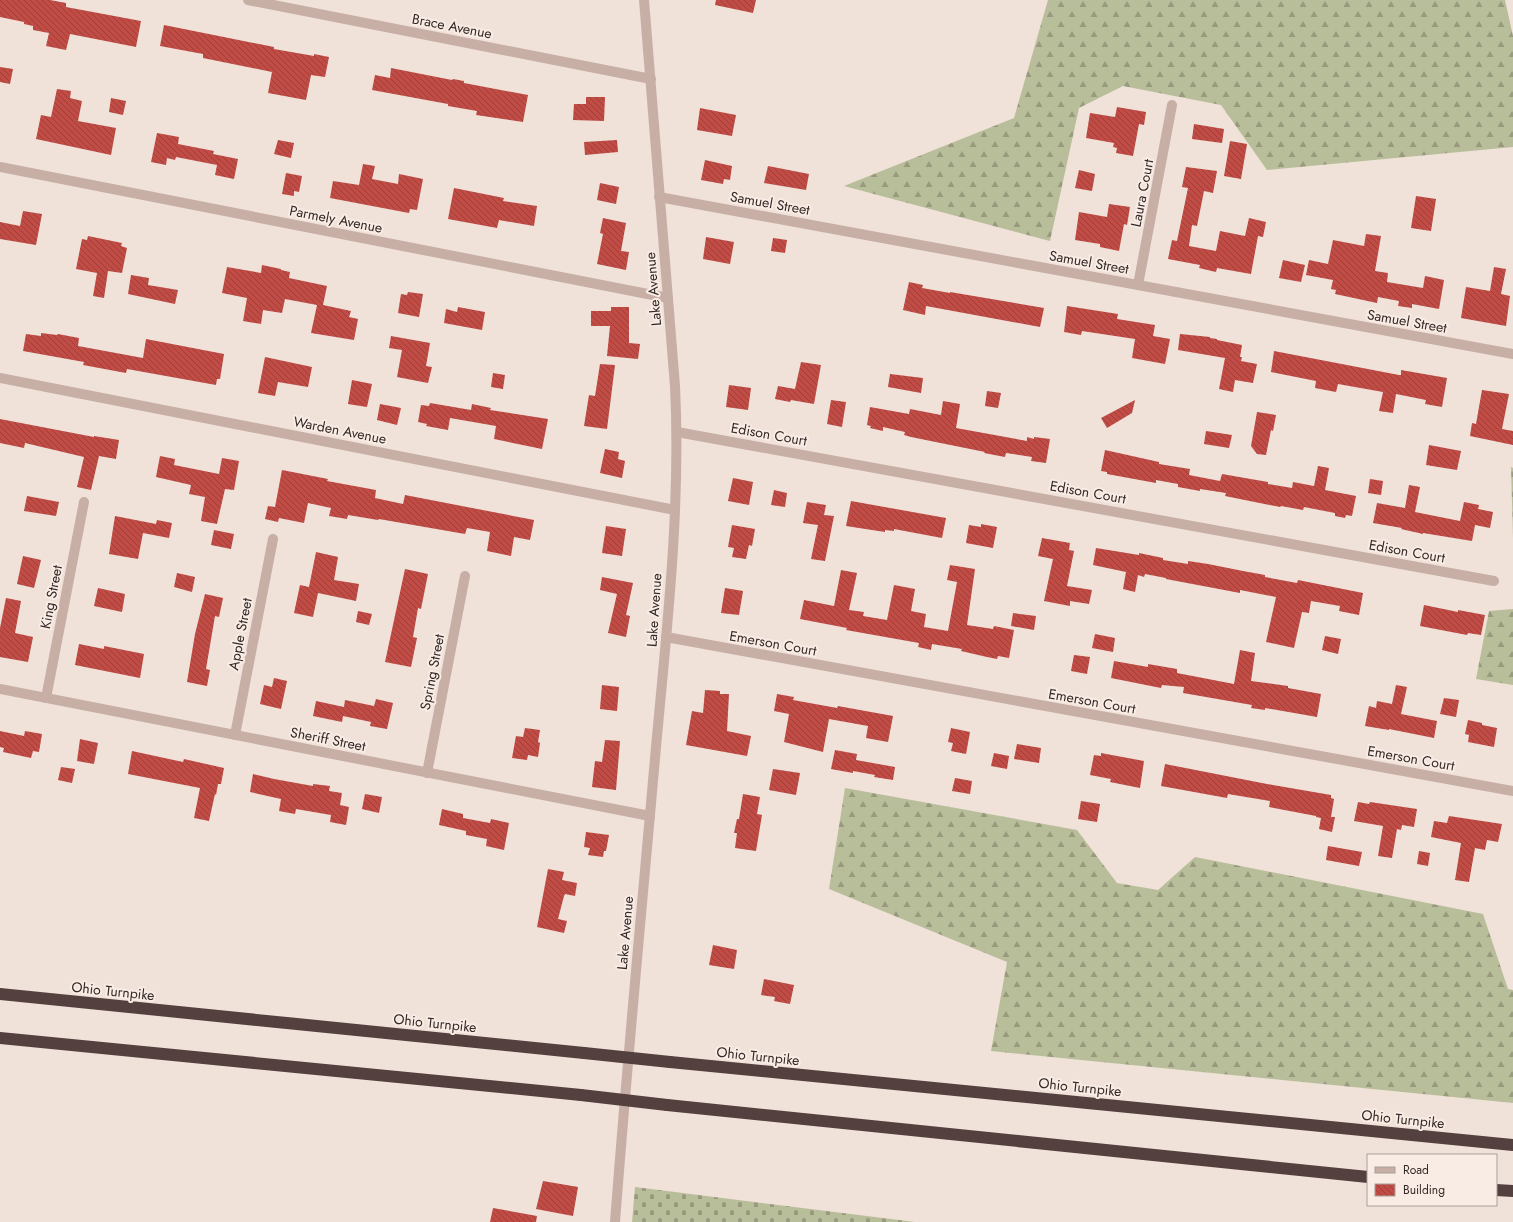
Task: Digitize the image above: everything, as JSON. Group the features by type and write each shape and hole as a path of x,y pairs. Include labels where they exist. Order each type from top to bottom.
{"highway":[{"name":"Ohio Turnpike","path":"0,994 1513,1145"},
{"path":"0,1038 581,1095 1367,1177"},
{"path":"1497,1190 1513,1192"}],"street":[{"name":"Brace Avenue","path":"248,0 651,79"},
{"name":"Lake Avenue","path":"615,1222 626,1076 666,637 675,510 677,432 668,298 644,0"},
{"name":"Laura Court","path":"1138,285 1172,105"},
{"name":"Parmely Avenue","path":"0,167 668,298"},
{"name":"Samuel Street","path":"659,197 1513,354"},
{"name":"Warden Avenue","path":"0,378 675,510"},
{"name":"Edison Court","path":"677,432 1494,581"},
{"name":"King Street","path":"46,698 84,502"},
{"name":"Apple Street","path":"235,735 273,539"},
{"name":"Spring Street","path":"427,772 465,576"},
{"name":"Emerson Court","path":"666,637 1513,791"},
{"name":"Sheriff Street","path":"0,689 650,816"}],"green space":[{"path":"1048,0 1505,0 1513,36 1513,147 1267,170 1221,105 1123,86 1079,108 1050,241 844,186 1014,118"},
{"path":"1511,467 1513,468 1513,537"},
{"path":"1513,609 1513,685 1476,679 1489,611"},
{"path":"845,788 1077,830 1117,883 1158,890 1195,857 1483,914 1508,989 1513,990 1513,1103 991,1051 1007,962 829,889"},
{"path":"635,1187 915,1222 632,1222"}],"building":[{"path":"0,0 50,0 66,3 66,7 141,21 136,47 70,34 66,50 46,46 49,33 33,30 33,26 24,24 24,22 0,17"},
{"path":"716,0 756,0 753,13 715,5"},
{"path":"164,25 274,47 274,49 329,57 325,77 311,75 306,100 268,93 272,72 203,58 203,54 160,46"},
{"path":"0,67 13,69 10,84 0,82"},
{"path":"391,68 464,81 464,83 528,95 523,122 476,115 477,111 448,106 448,104 372,90 375,75 390,78"},
{"path":"57,89 71,91 70,98 82,101 78,121 116,128 111,155 36,139 41,115 51,117"},
{"path":"586,97 605,97 604,121 573,120 574,104 586,104"},
{"path":"111,98 126,101 123,115 109,112"},
{"path":"1117,107 1146,112 1144,125 1139,124 1133,156 1116,153 1117,148 1113,147 1114,143 1086,138 1090,113 1115,117"},
{"path":"700,108 736,115 732,136 697,130"},
{"path":"1194,124 1224,129 1222,143 1192,139"},
{"path":"157,133 179,137 178,144 214,151 213,154 238,159 234,179 215,175 217,165 176,157 175,160 167,158 166,165 151,162"},
{"path":"278,140 294,143 291,158 274,154"},
{"path":"617,140 618,152 585,155 584,142"},
{"path":"1230,141 1247,144 1241,179 1224,176"},
{"path":"705,160 732,166 730,180 724,179 723,184 701,180"},
{"path":"363,164 375,166 372,179 398,184 399,174 423,179 417,210 410,209 409,213 330,198 333,181 359,185"},
{"path":"768,166 809,174 806,190 764,183"},
{"path":"1186,167 1217,171 1213,193 1204,191 1197,226 1192,225 1189,246 1216,251 1220,231 1245,236 1249,218 1266,222 1263,237 1258,236 1251,274 1217,268 1216,272 1199,268 1200,265 1168,259 1172,240 1177,241 1188,188 1182,187"},
{"path":"1079,170 1095,174 1092,191 1075,188"},
{"path":"286,173 302,176 299,192 294,191 294,196 282,194"},
{"path":"600,183 619,187 616,204 597,200"},
{"path":"454,188 504,198 503,201 537,206 534,226 499,220 497,228 448,219"},
{"path":"1416,196 1436,199 1431,231 1411,228"},
{"path":"1109,204 1130,207 1127,225 1124,224 1119,251 1100,247 1100,244 1075,240 1079,212 1107,217"},
{"path":"23,211 42,214 36,245 0,239 0,222 20,226"},
{"path":"603,218 626,223 621,251 629,252 626,270 597,264 603,234 600,233"},
{"path":"1366,234 1381,236 1375,271 1388,273 1387,282 1423,288 1425,276 1444,280 1439,309 1412,304 1412,308 1398,306 1399,301 1378,297 1377,303 1335,294 1336,290 1331,289 1333,280 1306,275 1309,260 1328,264 1333,240 1364,246"},
{"path":"88,236 122,243 121,246 127,248 122,273 108,271 104,298 93,296 97,273 76,269 82,239 87,240"},
{"path":"706,237 734,242 730,264 703,259"},
{"path":"773,238 787,240 785,253 771,251"},
{"path":"1283,260 1305,265 1301,282 1279,278"},
{"path":"262,265 290,272 289,278 327,286 323,305 351,311 349,317 358,319 354,340 311,333 317,305 285,299 282,313 263,310 261,324 243,321 247,298 222,293 227,267 261,273"},
{"path":"1494,267 1506,269 1501,294 1510,296 1506,326 1461,318 1466,287 1490,291"},
{"path":"131,275 149,278 148,285 178,290 175,304 128,294"},
{"path":"909,282 923,285 922,288 1044,308 1040,327 926,306 925,315 903,310"},
{"path":"408,292 423,294 419,317 398,313 401,294 407,295"},
{"path":"1067,306 1118,314 1117,319 1155,325 1153,336 1170,339 1165,364 1132,358 1135,339 1082,331 1081,335 1064,332"},
{"path":"458,307 485,312 482,330 444,323 446,309 457,312"},
{"path":"611,307 629,307 629,343 640,344 638,359 607,356 610,326 591,326 591,311 611,311"},
{"path":"41,333 58,334 79,338 78,346 143,358 146,339 224,354 220,379 217,379 216,385 127,369 126,373 83,365 84,362 23,351 26,334 41,336"},
{"path":"1180,334 1210,337 1217,340 1242,345 1240,357 1242,357 1241,361 1257,364 1253,383 1235,380 1233,392 1219,389 1225,358 1178,350"},
{"path":"391,336 430,343 426,366 432,367 428,383 397,377 402,350 389,348"},
{"path":"1274,351 1399,375 1401,375 1401,370 1447,378 1442,407 1425,404 1426,400 1396,394 1393,413 1379,411 1383,392 1338,384 1336,392 1315,388 1316,381 1271,372"},
{"path":"265,357 312,367 308,387 278,382 275,396 258,393"},
{"path":"801,362 821,365 814,404 775,399 778,386 795,389"},
{"path":"600,364 615,365 607,429 584,426 589,395 595,396"},
{"path":"493,373 505,375 503,389 491,387"},
{"path":"890,374 923,378 921,393 888,387"},
{"path":"352,380 372,384 367,407 348,404"},
{"path":"729,385 751,388 748,410 726,407"},
{"path":"1482,390 1509,394 1502,429 1513,431 1513,445 1470,436 1472,423 1476,424"},
{"path":"987,391 1001,393 998,408 985,406"},
{"path":"831,400 846,402 842,427 827,424"},
{"path":"1135,400 1132,413 1107,428 1101,418"},
{"path":"943,401 960,404 956,428 1027,441 1027,437 1034,439 1034,437 1050,439 1046,463 1031,461 1032,457 1006,453 1005,457 984,453 985,452 911,437 904,435 905,432 883,427 883,431 870,428 871,426 867,425 870,407 909,414 910,409 941,415"},
{"path":"430,403 471,410 472,404 491,408 490,410 548,419 542,449 494,439 496,426 450,418 448,430 426,426 427,424 418,422 421,405 429,406"},
{"path":"380,404 401,408 397,425 377,420"},
{"path":"1257,412 1276,415 1273,431 1271,430 1266,455 1257,454 1251,446"},
{"path":"0,419 94,437 119,440 116,459 99,456 91,490 77,487 84,457 25,443 24,448 0,443"},
{"path":"1206,431 1232,435 1229,448 1204,444"},
{"path":"1429,445 1461,451 1457,470 1426,465"},
{"path":"605,449 619,452 618,459 625,461 622,478 600,473"},
{"path":"1105,450 1159,462 1159,464 1190,469 1189,475 1220,481 1222,474 1292,488 1293,482 1314,486 1318,466 1329,468 1325,490 1356,496 1352,516 1346,515 1345,518 1335,516 1335,513 1304,507 1303,510 1280,507 1225,496 1226,493 1200,489 1200,491 1178,487 1178,484 1156,480 1156,483 1107,474 1107,472 1101,471"},
{"path":"160,456 175,459 174,465 219,474 222,458 239,461 234,490 225,489 217,524 201,521 205,497 189,494 191,485 156,477"},
{"path":"282,470 328,479 327,481 376,490 375,498 403,504 405,495 534,520 530,540 514,537 511,556 487,551 490,532 467,528 465,534 348,515 347,519 329,516 331,508 308,503 304,523 279,518 278,522 265,519 268,506 275,507"},
{"path":"733,478 753,482 749,505 728,501"},
{"path":"1370,479 1383,481 1381,495 1368,493"},
{"path":"1409,485 1420,487 1415,512 1460,521 1464,502 1479,505 1478,509 1493,512 1490,528 1475,525 1472,541 1423,534 1401,529 1402,528 1373,523 1377,503 1405,508"},
{"path":"774,490 787,493 785,507 771,505"},
{"path":"27,496 59,502 56,516 24,511"},
{"path":"851,501 946,518 942,538 894,529 894,531 885,530 885,532 846,526"},
{"path":"807,502 826,505 824,515 834,516 825,561 811,559 818,525 803,523"},
{"path":"115,516 156,524 157,520 172,523 169,538 143,533 138,559 109,554"},
{"path":"981,524 997,527 993,548 966,543 969,525 981,527"},
{"path":"732,525 755,529 752,546 749,545 746,559 732,557 734,548 728,547"},
{"path":"606,526 626,529 622,556 602,553"},
{"path":"214,530 234,534 231,549 211,545"},
{"path":"1042,538 1070,543 1069,550 1074,551 1067,586 1092,590 1089,604 1070,601 1070,606 1044,601 1053,559 1038,556"},
{"path":"1096,548 1139,555 1139,553 1163,558 1163,560 1188,564 1188,561 1208,564 1297,583 1298,580 1363,593 1359,615 1339,611 1340,606 1311,601 1309,613 1302,612 1294,648 1266,642 1276,597 1240,590 1240,593 1145,574 1144,577 1138,575 1135,592 1123,589 1126,572 1093,565"},
{"path":"316,552 338,557 334,580 359,584 356,601 318,593 313,617 294,613 300,585 309,587"},
{"path":"23,556 41,560 34,588 17,584"},
{"path":"950,565 975,569 967,625 993,629 994,626 1014,630 1009,658 998,656 997,659 961,651 962,649 932,644 931,650 918,647 919,643 846,630 847,628 800,619 804,600 834,606 841,570 857,573 849,610 864,612 863,616 887,620 894,585 915,589 911,611 926,614 924,627 948,631 957,582 947,580"},
{"path":"405,569 428,574 421,609 418,608 413,637 417,638 411,667 385,662"},
{"path":"177,573 195,577 192,592 174,587"},
{"path":"602,577 633,583 626,615 630,616 626,637 608,633 617,594 600,590"},
{"path":"98,588 125,594 122,612 94,606"},
{"path":"725,588 743,591 739,615 721,613"},
{"path":"205,594 223,598 219,617 215,616 206,669 210,670 207,686 187,682 195,634"},
{"path":"6,598 21,601 15,633 33,637 28,662 0,657 0,628"},
{"path":"1424,605 1458,612 1458,610 1485,615 1481,635 1468,633 1467,635 1420,626"},
{"path":"358,611 372,614 369,625 356,622"},
{"path":"1013,613 1036,616 1034,630 1011,626"},
{"path":"1095,634 1115,638 1113,652 1092,648"},
{"path":"1325,636 1341,639 1338,654 1322,650"},
{"path":"79,644 104,649 104,646 144,654 140,678 75,665"},
{"path":"1240,650 1255,653 1251,681 1288,686 1288,688 1321,694 1317,717 1265,708 1265,710 1251,708 1252,705 1183,693 1184,687 1162,685 1161,688 1111,678 1114,661 1148,667 1148,664 1177,669 1177,673 1234,684"},
{"path":"1074,655 1090,657 1087,674 1071,671"},
{"path":"274,678 287,681 281,709 260,704 264,685 272,687"},
{"path":"602,685 619,687 617,711 600,709"},
{"path":"1396,685 1407,687 1401,714 1437,721 1434,738 1365,726 1369,706 1376,708 1377,701 1392,704"},
{"path":"705,690 720,691 720,694 729,694 727,731 751,736 747,756 686,745 692,711 703,713"},
{"path":"777,694 794,697 793,700 893,716 888,742 866,738 868,726 829,719 823,752 784,742 789,714 774,711"},
{"path":"1444,698 1459,700 1456,717 1440,714"},
{"path":"376,699 393,703 387,729 370,726 371,722 343,716 342,722 313,716 316,701 344,707 345,700 374,706"},
{"path":"1468,720 1497,728 1494,747 1468,742 1469,735 1465,734"},
{"path":"525,728 540,730 538,757 528,755 527,760 512,758 516,736 523,737"},
{"path":"951,728 970,732 966,754 951,751 953,743 948,742"},
{"path":"0,731 24,736 25,731 42,734 39,752 33,751 31,758 3,752 4,748 0,747"},
{"path":"80,739 98,743 94,764 77,761"},
{"path":"605,740 620,741 616,790 592,787 595,761 602,762"},
{"path":"1017,744 1041,748 1039,763 1014,759"},
{"path":"835,750 857,754 856,760 895,767 893,780 874,777 875,775 853,771 853,773 831,769"},
{"path":"132,751 183,762 184,759 224,768 221,784 218,784 216,795 215,794 209,821 194,818 200,788 128,774"},
{"path":"994,753 1009,756 1007,769 991,766"},
{"path":"1101,753 1144,761 1140,788 1110,782 1111,779 1090,775 1094,755 1101,756"},
{"path":"1165,764 1331,795 1331,798 1334,799 1331,817 1335,817 1332,832 1319,829 1321,818 1269,807 1270,801 1228,794 1227,798 1161,786"},
{"path":"61,767 75,769 72,783 58,780"},
{"path":"773,769 800,773 796,795 769,790"},
{"path":"253,774 313,786 313,784 330,786 329,791 342,793 340,805 349,807 346,825 330,822 331,815 296,809 295,814 279,811 281,799 250,792"},
{"path":"955,778 972,781 970,794 952,791"},
{"path":"365,794 382,797 379,813 362,809"},
{"path":"743,794 760,797 757,814 762,815 756,851 735,848 737,833 734,833 737,819 739,819"},
{"path":"1081,801 1100,804 1097,822 1078,819"},
{"path":"1358,802 1369,804 1370,802 1417,809 1414,827 1402,825 1401,830 1397,829 1392,858 1378,856 1383,826 1354,821"},
{"path":"442,809 463,814 463,818 490,823 491,819 509,823 504,850 486,846 487,839 466,835 466,831 439,825"},
{"path":"1449,816 1502,824 1498,842 1487,840 1485,850 1475,848 1469,882 1455,880 1461,843 1431,837 1434,821 1447,823"},
{"path":"586,832 609,835 606,851 604,851 603,857 588,855 590,848 584,847"},
{"path":"1328,846 1362,852 1359,866 1326,860"},
{"path":"1419,851 1430,853 1428,866 1417,864"},
{"path":"548,869 564,872 562,880 577,883 575,896 565,894 558,919 567,921 564,933 537,927"},
{"path":"713,945 737,950 734,969 709,965"},
{"path":"764,979 794,985 790,1004 774,1001 775,997 761,995"},
{"path":"543,1181 578,1187 573,1216 536,1209"},
{"path":"493,1208 537,1216 536,1222 490,1222"}]}
